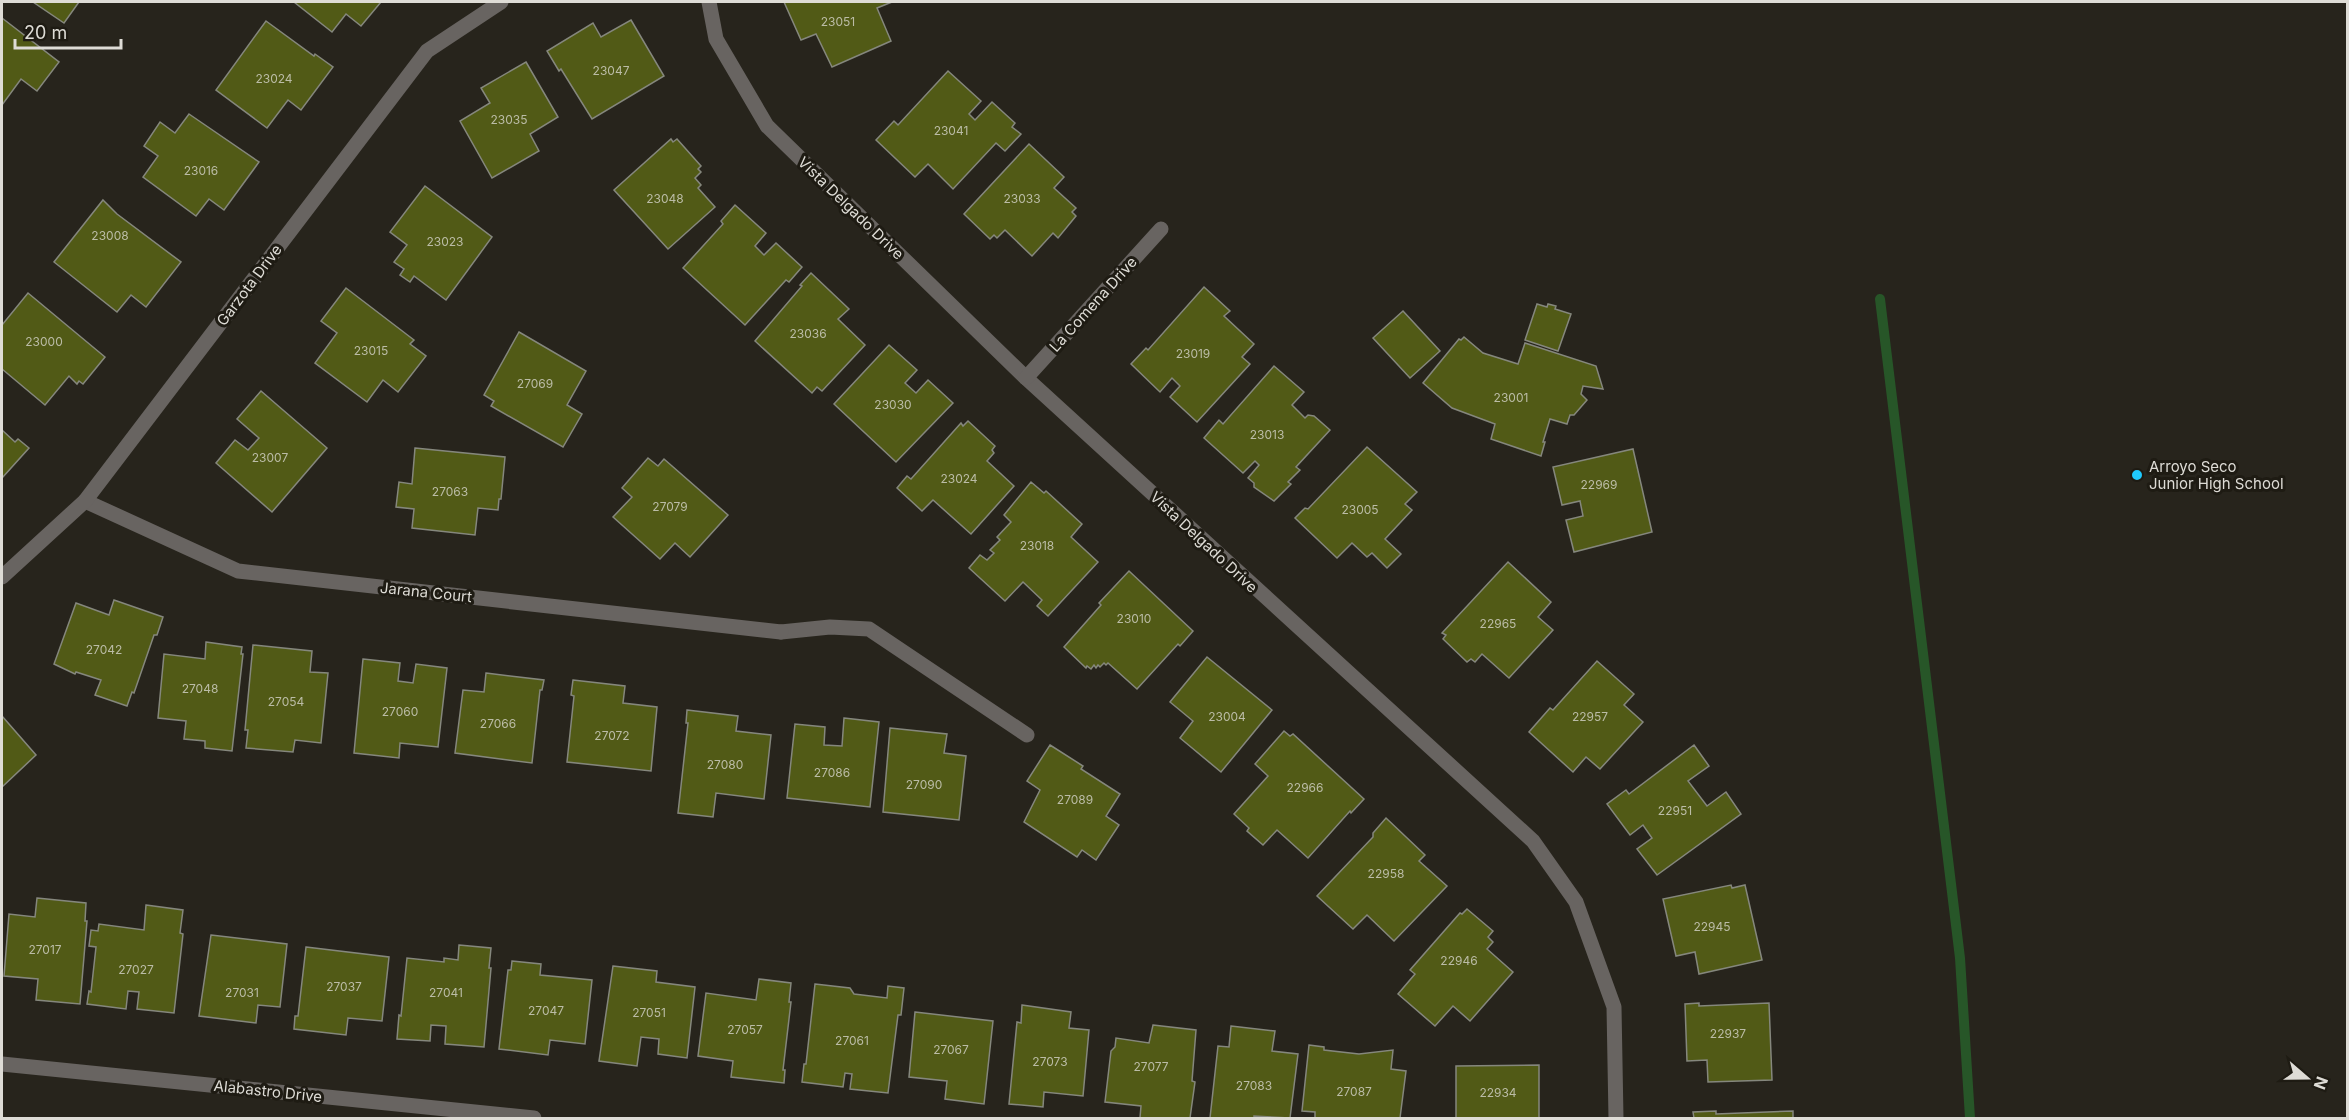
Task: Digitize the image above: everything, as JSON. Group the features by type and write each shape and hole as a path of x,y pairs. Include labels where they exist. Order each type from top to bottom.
{"street":[{"name":"Garzota Drive","path":"2,577 85,501 427,51 501,2"},
{"name":"Vista Delgado Drive","path":"709,2 716,39 766,126 1026,378 1533,841 1576,902 1614,1007 1616,1119"},
{"name":"La Comena Drive","path":"1026,378 1161,230"},
{"name":"Jarana Court","path":"85,501 238,571 781,632 830,627 869,629 1027,735"},
{"name":"Alabastro Drive","path":"2,1064 534,1119"}],"building":[{"path":"33,2 79,2 64,23"},
{"path":"294,2 381,2 361,26 346,14 332,32"},
{"path":"784,2 892,2 877,8 891,41 832,67 816,34 801,40"},
{"path":"2,18 59,62 37,91 21,79 2,105"},
{"path":"631,20 664,76 592,119 547,51 593,23 601,37"},
{"path":"266,21 333,67 301,110 288,100 267,128 216,90"},
{"path":"526,62 558,117 530,134 539,151 492,178 460,121 490,103 481,88"},
{"path":"948,71 981,101 969,114 975,120 992,102 1015,123 1012,127 1021,134 1005,151 996,143 953,189 928,164 915,177 876,140 894,121 898,125"},
{"path":"189,114 259,162 224,210 209,199 196,216 143,177 158,156 144,146 160,122 175,133"},
{"path":"671,139 673,142 677,139 701,166 698,169 701,172 695,178 701,185 698,188 715,207 668,249 614,190"},
{"path":"1029,144 1064,177 1054,188 1076,208 1072,212 1076,216 1058,238 1053,233 1032,256 1005,230 997,238 994,235 990,239 964,214"},
{"path":"425,186 492,237 446,300 414,276 410,282 400,275 404,269 394,262 407,245 390,232"},
{"path":"103,200 117,214 181,262 146,307 131,295 117,312 54,262"},
{"path":"735,205 766,233 755,246 764,255 776,243 802,267 789,282 786,280 745,325 683,268 723,224 721,221"},
{"path":"811,273 849,309 838,319 865,345 822,391 817,387 812,393 755,341"},
{"path":"1204,287 1230,311 1224,316 1254,344 1242,357 1250,364 1197,422 1170,397 1180,386 1172,378 1160,392 1131,364 1146,348 1148,350"},
{"path":"346,288 414,340 410,344 426,356 398,392 383,380 367,402 315,363 337,333 321,321"},
{"path":"28,293 105,357 83,384 79,381 77,384 69,376 45,405 2,369 2,325"},
{"path":"1537,304 1547,307 1548,304 1556,306 1555,309 1571,314 1558,351 1525,340"},
{"path":"1403,311 1440,351 1410,378 1373,338"},
{"path":"519,332 586,371 567,405 582,414 563,447 491,406 494,401 484,395"},
{"path":"1464,337 1483,353 1518,364 1525,343 1596,366 1603,389 1583,386 1581,394 1587,400 1574,415 1570,415 1567,424 1550,419 1541,456 1491,439 1495,424 1452,408 1423,383 1459,339"},
{"path":"889,345 917,370 905,383 916,393 928,380 953,403 896,462 834,404"},
{"path":"1274,366 1304,392 1292,405 1305,418 1308,415 1314,416 1330,430 1296,467 1300,470 1288,482 1291,484 1274,501 1254,487 1254,483 1248,478 1259,465 1255,461 1243,473 1204,438 1219,420 1223,424"},
{"path":"261,391 327,448 272,512 216,463 235,440 248,450 259,438 237,419"},
{"path":"968,421 995,446 992,450 994,453 987,461 1014,486 971,534 933,500 922,511 897,488 907,476 911,479 961,423 963,426"},
{"path":"2,430 15,442 18,439 29,448 2,478"},
{"path":"1367,447 1417,492 1405,504 1412,510 1385,539 1401,554 1387,568 1372,553 1367,557 1352,543 1337,558 1295,518 1305,508 1308,509"},
{"path":"415,448 505,457 498,510 478,508 475,535 412,528 414,509 396,507 399,482 412,484"},
{"path":"1633,449 1652,532 1574,552 1566,520 1583,516 1580,501 1562,505 1553,467"},
{"path":"648,458 658,466 664,459 728,515 690,557 675,543 660,559 613,517 632,497 622,488"},
{"path":"1031,482 1044,493 1046,491 1082,524 1071,537 1098,562 1048,616 1037,606 1042,600 1023,582 1005,601 969,568 980,555 987,560 994,553 990,550 1000,540 997,537 1011,522 1004,515"},
{"path":"1508,562 1551,602 1538,617 1553,630 1509,678 1482,654 1475,662 1471,659 1467,662 1443,639 1446,635 1442,633"},
{"path":"1129,571 1193,631 1137,689 1108,663 1100,667 1098,665 1096,668 1094,665 1091,669 1087,666 1086,668 1064,647 1101,605 1099,603"},
{"path":"114,600 163,617 127,706 95,695 101,680 76,672 75,674 54,664 76,603 109,615"},
{"path":"206,642 242,647 232,751 205,748 205,741 184,739 186,721 158,718 164,654 205,659"},
{"path":"253,645 312,651 310,672 328,673 321,743 295,740 293,752 246,748 248,730 245,730"},
{"path":"1207,657 1272,710 1221,772 1180,738 1193,721 1170,702"},
{"path":"363,659 400,663 398,681 413,683 416,664 447,668 438,747 400,743 399,758 354,753"},
{"path":"1597,661 1634,694 1624,705 1643,722 1600,769 1586,757 1573,772 1529,732 1550,708 1553,710"},
{"path":"486,673 544,680 542,690 540,690 532,763 455,753 463,690 484,692"},
{"path":"573,680 625,686 623,703 657,707 651,771 567,762 574,696 571,695"},
{"path":"687,710 738,716 736,731 771,735 764,799 716,793 713,817 678,813 688,723 686,723"},
{"path":"2,716 36,755 2,787"},
{"path":"844,718 879,722 870,807 787,798 795,724 825,727 824,745 842,746"},
{"path":"890,728 947,734 944,753 966,756 959,820 883,812"},
{"path":"1284,731 1290,736 1293,734 1364,799 1351,813 1350,811 1308,858 1277,830 1263,845 1247,831 1249,828 1234,814 1268,776 1255,764"},
{"path":"1050,745 1083,766 1081,769 1120,794 1106,816 1119,825 1096,860 1082,850 1077,857 1024,822 1040,790 1027,781"},
{"path":"1694,745 1709,766 1688,781 1707,806 1726,792 1741,814 1657,875 1637,849 1652,838 1643,825 1630,835 1607,804 1626,790 1629,794"},
{"path":"1386,818 1425,855 1419,861 1447,886 1394,941 1367,915 1353,929 1317,896 1373,837 1373,833"},
{"path":"1731,885 1732,888 1745,885 1762,960 1699,974 1695,952 1676,956 1663,899"},
{"path":"37,898 86,903 85,921 87,921 80,1004 36,1000 38,979 4,976 9,914 35,917"},
{"path":"146,905 183,910 180,933 183,934 174,1013 137,1009 139,992 128,991 126,1009 87,1004 89,991 91,992 96,947 89,946 91,930 98,931 99,924 144,930"},
{"path":"1467,909 1493,931 1488,937 1493,942 1487,949 1513,972 1470,1021 1453,1006 1435,1026 1398,994 1415,974 1410,970 1460,913 1462,914"},
{"path":"211,935 287,944 280,1007 258,1005 256,1023 199,1016"},
{"path":"459,945 491,948 484,1047 445,1044 446,1026 431,1025 430,1041 397,1039 407,958 444,962 444,958 458,960"},
{"path":"306,947 389,957 382,1021 348,1018 346,1035 294,1029 295,1016 298,1016"},
{"path":"512,961 541,964 540,975 592,980 585,1044 550,1040 548,1055 499,1049 508,970 511,970"},
{"path":"613,966 657,971 656,982 695,987 687,1058 658,1054 659,1039 641,1037 637,1066 599,1061"},
{"path":"759,979 791,983 783,1070 785,1070 784,1083 731,1077 733,1061 698,1056 706,993 756,1000"},
{"path":"815,984 850,988 854,994 887,998 888,986 904,988 901,1015 898,1015 888,1093 850,1089 852,1074 845,1073 843,1087 802,1082"},
{"path":"1699,1003 1699,1006 1769,1003 1772,1080 1708,1082 1707,1060 1687,1061 1685,1004"},
{"path":"1022,1005 1071,1012 1069,1028 1089,1030 1083,1096 1044,1092 1043,1107 1009,1104 1017,1022 1021,1023"},
{"path":"915,1012 993,1021 984,1104 945,1099 947,1081 909,1077"},
{"path":"1153,1025 1196,1030 1192,1081 1195,1082 1190,1118 1140,1118 1141,1106 1105,1102 1111,1051 1115,1047 1116,1038 1149,1043"},
{"path":"1231,1026 1275,1031 1272,1051 1298,1054 1290,1118 1254,1116 1254,1118 1210,1118 1218,1046 1229,1047"},
{"path":"1309,1045 1324,1047 1324,1050 1359,1054 1393,1050 1391,1069 1406,1071 1400,1118 1315,1118 1315,1112 1302,1111"},
{"path":"1539,1065 1539,1118 1456,1118 1456,1066"},
{"path":"1716,1111 1716,1114 1793,1111 1793,1118 1694,1118 1693,1112"}],"waterway":[{"path":"1880,299 1960,958 1970,1118"}],"place":[{"name":"Arroyo Seco Junior High School","path":"2137,475"}]}
